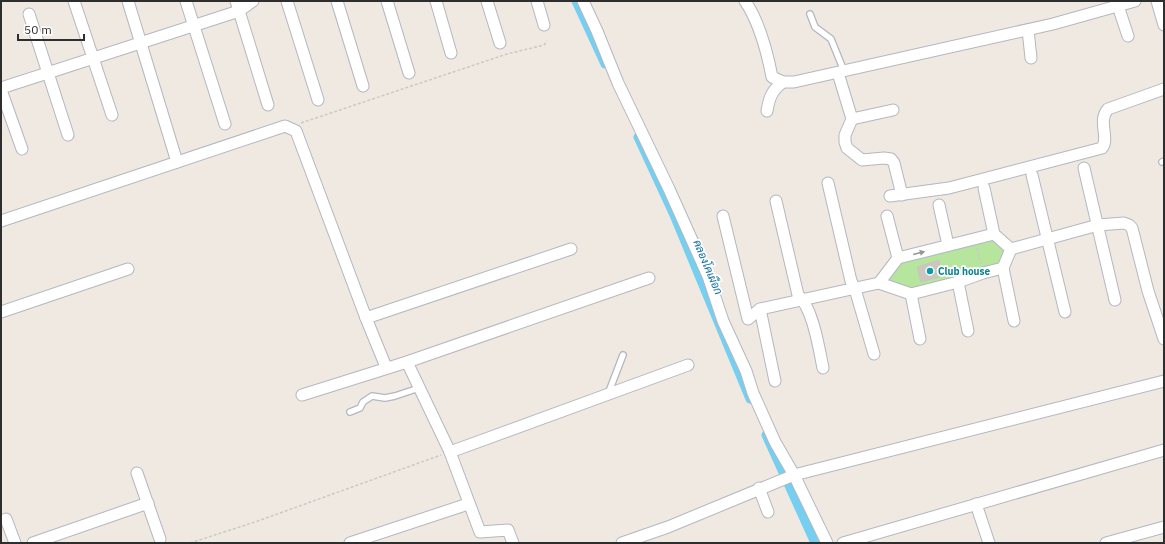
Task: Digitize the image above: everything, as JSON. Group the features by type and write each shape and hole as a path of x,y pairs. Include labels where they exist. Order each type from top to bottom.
{"street":[{"path":"74,1 112,115"},
{"path":"128,1 177,162"},
{"path":"186,1 225,124"},
{"path":"22,149 1,89 195,26 237,6 253,1"},
{"path":"287,1 318,100"},
{"path":"337,1 363,86"},
{"path":"387,1 409,73"},
{"path":"436,1 452,53"},
{"path":"487,1 500,43"},
{"path":"536,1 544,25"},
{"path":"583,1 623,95 669,189 708,276 724,321 746,371 753,393 775,442 788,477 827,543"},
{"path":"745,1 753,12 769,57 772,76 783,82 794,82 1028,30 1053,24 1113,4 1135,1"},
{"path":"1157,1 1164,24"},
{"path":"1113,4 1128,36"},
{"path":"237,6 268,105"},
{"path":"29,14 68,135"},
{"path":"1028,30 1031,58"},
{"path":"841,72 852,119 845,135 847,148 862,160 884,158 891,159 894,162 902,195"},
{"path":"767,111 771,93 783,82"},
{"path":"890,196 949,188 1102,148 1105,142 1103,120 1108,109 1164,89"},
{"path":"852,119 893,110"},
{"path":"1,220 285,126 288,127 296,131 386,368"},
{"path":"1084,168 1115,300"},
{"path":"1032,175 1065,312"},
{"path":"828,183 851,281 855,289 874,354"},
{"path":"984,188 994,234 1011,249"},
{"path":"776,201 798,295 804,300 811,316 823,368"},
{"path":"939,205 948,245"},
{"path":"723,216 748,318 760,309 879,283 910,294 958,282 1002,268"},
{"path":"887,216 898,258"},
{"path":"1014,321 1002,268 1011,249 1098,225 1124,224 1129,225 1132,228 1148,291 1164,338"},
{"path":"879,283 898,258 994,234"},
{"path":"366,318 571,249"},
{"path":"1,312 128,269"},
{"path":"302,395 407,362 650,278"},
{"path":"958,282 968,331"},
{"path":"910,294 920,339"},
{"path":"760,309 776,381"},
{"path":"407,362 450,452 468,504 480,532 508,530 513,543"},
{"path":"450,452 688,365"},
{"path":"622,543 668,527 788,477 1164,381"},
{"path":"843,543 1164,450"},
{"path":"137,473 160,539"},
{"path":"759,488 768,512"},
{"path":"33,543 148,503"},
{"path":"350,543 468,504"},
{"path":"976,504 989,543"},
{"path":"6,519 15,543"},
{"path":"1106,543 1164,527"}],"lane":[{"path":"810,14 815,27 831,39 841,72"},
{"path":"608,394 623,355"},
{"path":"350,412 360,408 363,402 372,396 385,398 419,388"}],"path":[{"path":"288,127 507,54 544,45 547,41"},
{"path":"975,238 983,273"},
{"path":"190,543 255,522 450,452"}],"green space":[{"path":"994,234 1011,249 1003,268 911,294 879,283 898,258"}],"building":[{"name":"Club house","path":"939,260 943,276 921,282 917,267"}],"waterway":[{"name":"คลองโคเผือก","path":"576,1 605,64"},
{"name":"คลองโคเผือก","path":"638,137 674,215 750,399"},
{"name":"คลองโคเผือก","path":"766,435 815,543"}],"place":[{"name":"Club house","path":"930,271"}]}
